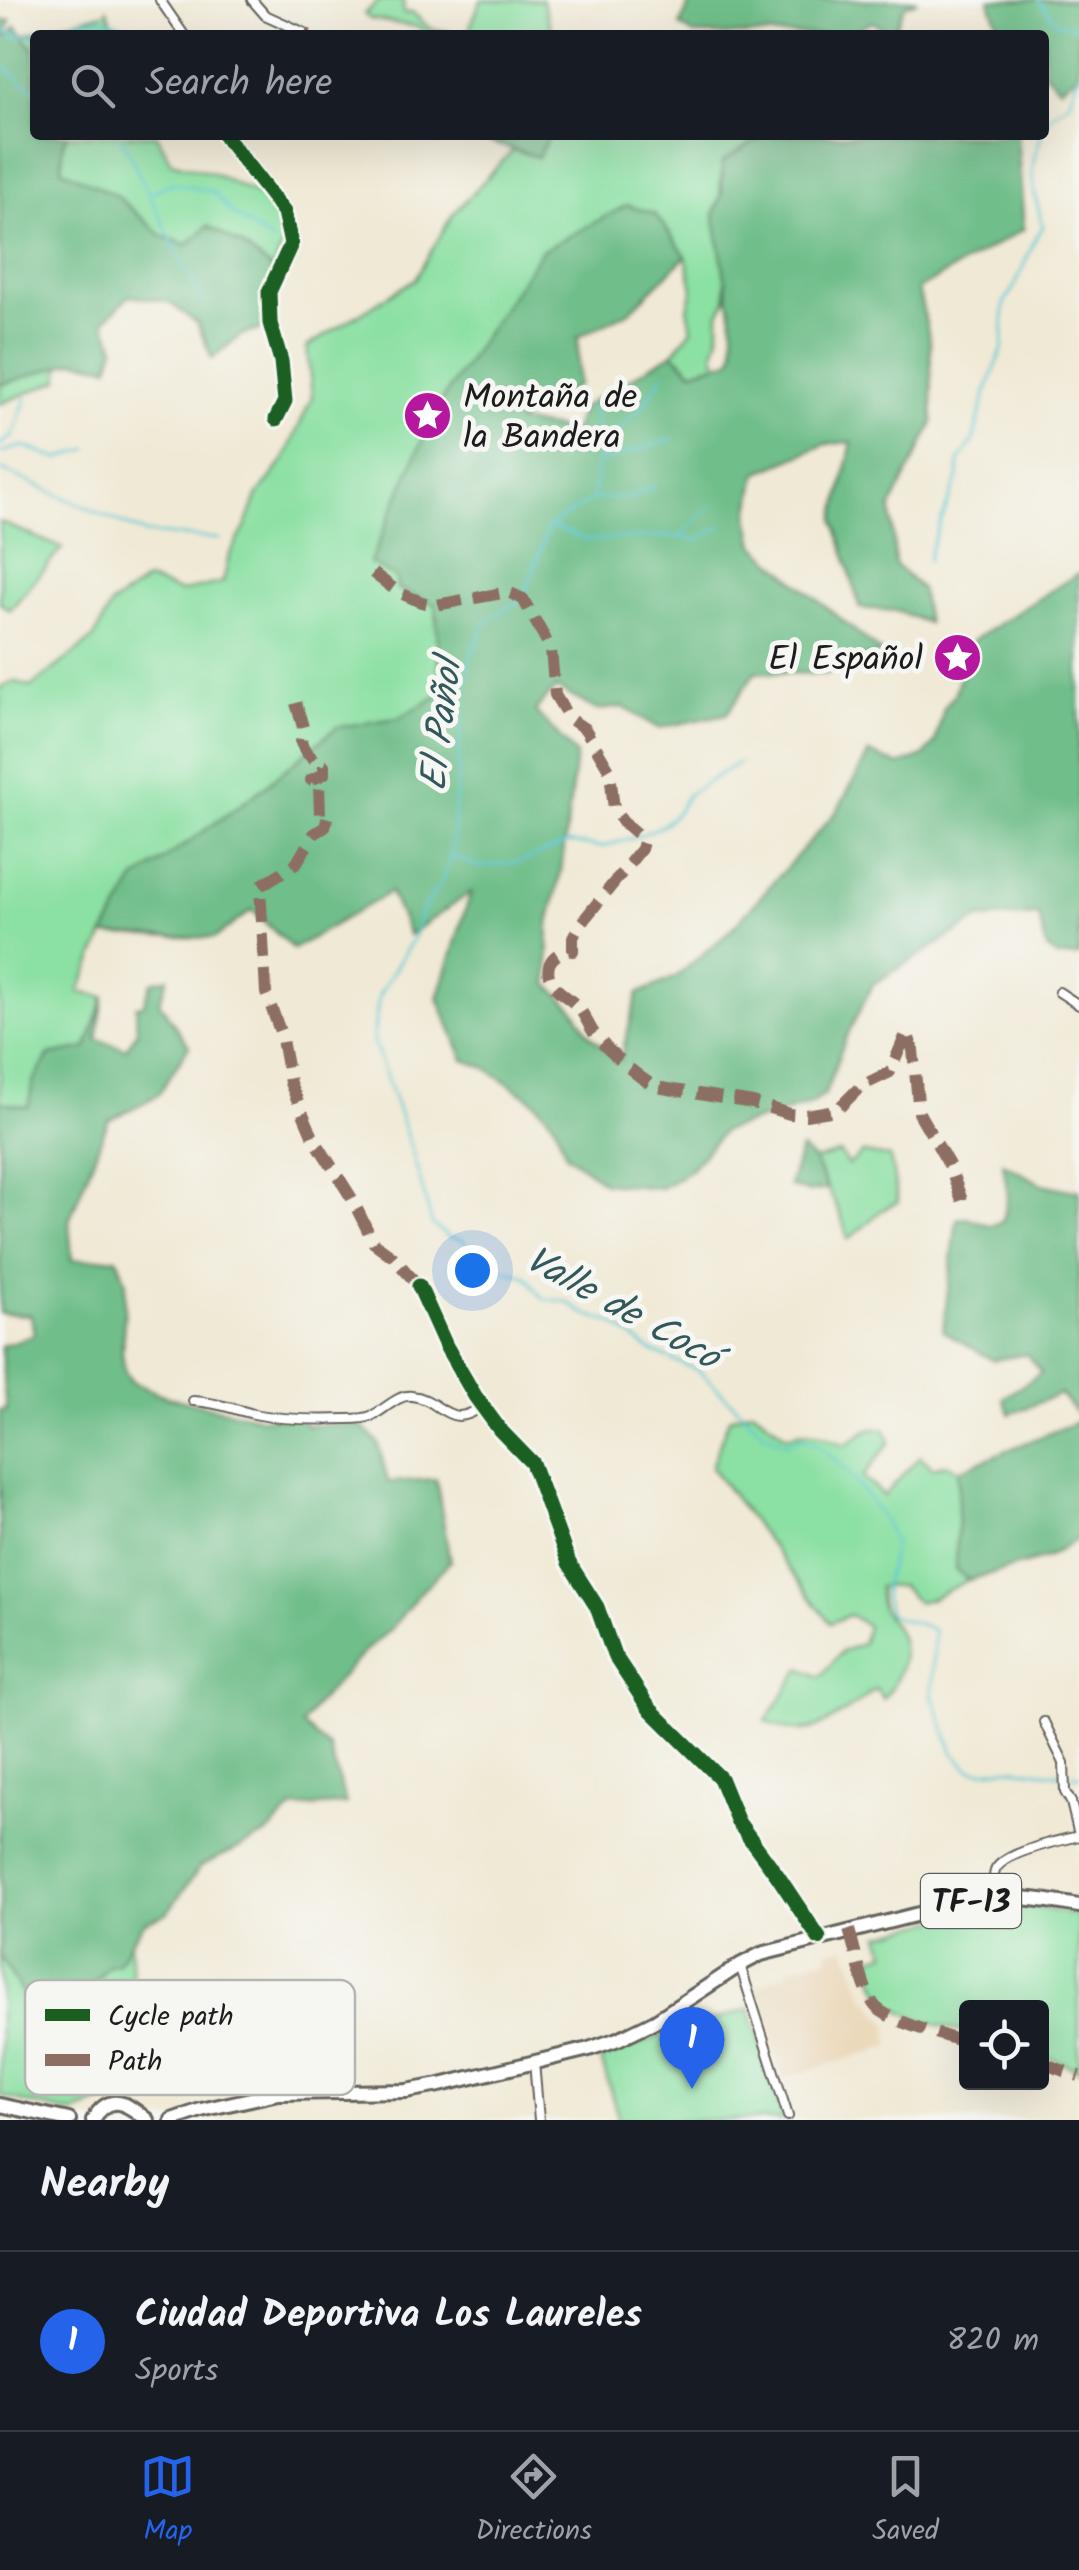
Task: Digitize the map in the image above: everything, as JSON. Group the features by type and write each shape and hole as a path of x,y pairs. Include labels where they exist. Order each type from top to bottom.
{"main road":[{"name":"TF-13","path":"355,2091 406,2091 440,2085 618,2039 655,2021 760,1954 818,1938 996,1896 1030,1897 1079,1906"},
{"name":"TF-13","path":"172,2120 265,2095"},
{"path":"0,2106 71,2120 94,2118 103,2108 116,2103 125,2104 143,2118"}],"street":[{"path":"160,0 181,30"},
{"path":"252,0 265,15 299,30"},
{"path":"228,140 284,212 292,244 268,292 285,401 276,419"},
{"path":"1059,992 1079,1005"},
{"path":"419,1286 446,1346 482,1406 532,1463 569,1563 598,1607 614,1655 649,1708 720,1778 738,1822 818,1938"},
{"path":"193,1401 214,1402 252,1414 345,1420 372,1416 403,1396 416,1396 448,1414 460,1416 482,1406"},
{"path":"996,1896 994,1873 1000,1862 1050,1842 1079,1836 1065,1792 1064,1763 1044,1722"},
{"path":"740,1965 788,2116"},
{"path":"534,2062 540,2120"}],"shaded area":[{"path":"846,1947 864,1995 888,2024 890,2046 783,2078 756,1987 789,1972 789,1968 829,1958 828,1951"}],"green space":[{"path":"380,0 403,0 404,14 412,12 429,28 440,30 422,30 370,19 364,14"},
{"path":"481,0 542,0 551,30 469,30"},
{"path":"691,0 918,0 904,7 894,30 872,22 856,30 686,30 680,26"},
{"path":"989,0 1079,0 1079,73 1060,88 1049,77 1049,30 1001,30"},
{"path":"107,8 113,25 122,30 41,30 107,12"},
{"path":"11,20 5,35 16,26 30,45 30,140 64,140 62,169 117,196 162,236 187,245 208,226 243,246 273,270 262,329 241,335 212,358 197,323 167,301 129,296 104,321 115,347 109,367 75,361 0,385 0,21"},
{"path":"160,140 171,162 212,173 257,194 278,216 285,239 273,270 243,246 208,226 187,245 162,236 117,196 62,169 63,143"},
{"path":"482,140 546,140 538,157"},
{"path":"546,140 757,140 722,162 720,198 714,214 726,301 719,313 714,354 718,364 692,371 673,353 692,329 688,308 693,289 686,256 655,214 371,563 396,578 397,589 436,605 440,695 398,718 337,728 253,796 136,880 104,935 79,992 104,997 87,1048 33,1082 29,1108 0,1102 0,687 15,681 31,687 94,638 111,605 147,580 181,592 223,582 229,556 257,496 284,460 312,397 307,347 415,279 453,214 513,150 538,157"},
{"path":"757,140 1017,140 1024,229 918,289 930,341 933,423 891,507 895,565 921,589 927,623 897,611 860,608 835,520 852,442 826,444 757,473 749,516 755,545 882,653 851,660 826,674 755,672 727,714 659,728 623,707 597,710 556,688 535,711 576,755 561,871 549,924 548,984 573,1008 591,1037 620,1060 638,994 676,977 728,933 837,811 869,753 899,765 924,756 935,742 944,708 954,695 972,641 1079,573 1079,956 1057,957 1047,948 1038,915 979,919 873,984 846,1037 825,1094 811,1104 723,1131 690,1170 661,1188 604,1183 566,1154 555,1124 535,1102 486,1068 464,1060 438,998 471,892 409,935 390,892 293,949 252,910 215,938 104,935 135,880 253,796 337,727 398,718 440,695 436,605 397,588 396,578 370,563 435,410 541,251 627,205 655,214 686,256 630,311 578,337 578,385 518,422 574,431 581,408 673,353 692,371 730,360 734,329 714,214 722,194 722,162"},
{"path":"61,365 59,380 0,404 0,385"},
{"path":"0,522 62,548 10,610 0,603"},
{"path":"168,978 159,1002 189,1046 158,1095 108,1121 69,1221 72,1260 117,1258 126,1282 122,1352 125,1372 132,1382 167,1397 261,1418 300,1418 306,1425 360,1425 378,1442 388,1482 436,1479 450,1561 391,1629 367,1649 315,1706 302,1725 329,1748 346,1804 293,1808 266,1835 201,1866 167,1913 144,1923 116,1964 108,1965 97,1980 25,1980 25,1997 0,1955 0,1410 6,1410 1,1346 34,1335 31,1315 0,1313 0,1102 28,1107 33,1082 49,1055 87,1048 104,997 97,1039 126,1049 137,1032 136,1006 143,1005 152,982"},
{"path":"801,1149 814,1160 827,1189 808,1192 789,1186"},
{"path":"840,1153 848,1165 863,1153 890,1157 898,1202 848,1239 814,1160"},
{"path":"1003,1163 1042,1184 1079,1190 1079,1416 1060,1394 1010,1414 1003,1398 1041,1373 1027,1354 993,1360 943,1331 957,1219 969,1218 991,1226 1003,1221 1008,1196"},
{"path":"753,1410 787,1436 817,1434 845,1445 867,1430 885,1428 890,1442 863,1477 884,1496 920,1456 933,1468 946,1464 959,1470 956,1570 968,1580 917,1602 901,1586 879,1587 882,1608 897,1630 903,1648 894,1684 883,1699 876,1689 832,1720 806,1730 766,1721 801,1668 820,1677 842,1651 862,1644 867,1626 850,1615 830,1623 711,1467 729,1418"},
{"path":"1079,1421 1079,1538 1046,1558 968,1580 956,1570 959,1470"},
{"path":"1027,1906 1079,1915 1079,2070 1049,2058 1049,2000 959,2000 959,2031 910,2015 883,1997 868,1958 886,1953 880,1935 963,1913"},
{"path":"130,1943 132,1980 97,1980 108,1965 116,1964"},
{"path":"0,1956 23,1995 25,2095 115,2095 73,2114 0,2096"},
{"path":"750,2009 783,2120 619,2120 601,2059 656,2037"},
{"path":"115,2095 138,2095 138,2103"}],"waterway":[{"path":"1038,0 1056,22 1079,28"},
{"path":"52,30 88,19 111,21 130,30"},
{"path":"0,29 16,36 30,36"},
{"path":"0,58 30,86"},
{"path":"1049,118 1069,102 1079,73"},
{"path":"122,140 205,304"},
{"path":"928,561 958,478 959,462 973,441 1003,347 1004,303 1043,227 1032,171 1040,140"},
{"path":"151,193 172,183 213,192 232,213 273,242"},
{"name":"El Pañol","path":"451,855 465,679 473,650 488,619 523,599 549,526 593,499 600,449 647,401 663,374"},
{"path":"0,445 13,435 26,398"},
{"path":"592,404 600,446"},
{"path":"599,462 673,439"},
{"path":"0,453 23,446 58,459 88,449"},
{"path":"0,469 144,533 219,539"},
{"path":"594,499 631,497 654,486"},
{"path":"681,536 711,505"},
{"path":"550,526 587,540 672,536 697,540 722,526"},
{"name":"Valle de Cocó","path":"740,762 688,794 662,826 639,836 602,847 569,843 519,862 480,867 451,856 442,881 421,912 414,937 379,995 373,1039 412,1151 432,1224 448,1237 463,1240 484,1263 527,1277 542,1298 567,1302 583,1313 613,1323 651,1351 698,1370 763,1432 785,1443 807,1439 830,1455 872,1503 891,1534 894,1551 884,1591 889,1614 934,1631 932,1694 953,1752 969,1769 1011,1768 1079,1776"}],"marked path":[{"path":"373,573 398,592 436,605 508,592 523,599 551,649 555,695 569,718 585,729 610,771 614,810 643,842 579,926 573,937 573,951 557,955 548,969 553,985 579,1008 601,1042 656,1087 806,1115 841,1106 861,1086 890,1072 907,1032 913,1050 919,1113 949,1165 963,1203"},
{"path":"296,703 303,727 301,743 316,762 324,765 324,774 311,780 319,784 320,816 328,816 325,827 314,834 296,864 260,886 266,993 281,1034 290,1083 313,1137 351,1197 374,1243 392,1256 419,1286"},
{"path":"849,1930 863,1981 876,2007 906,2023 959,2041"},
{"path":"1049,2065 1079,2076"}],"cycle path":[{"path":"228,140 284,212 291,244 269,292 270,323 281,361 285,401 276,419"},
{"path":"419,1286 446,1346 475,1396 532,1463 569,1563 597,1607 614,1655 649,1708 720,1778 738,1822 819,1938"}],"place":[{"name":"Montaña de la Bandera","path":"428,416"},
{"name":"El Español","path":"958,658"},
{"name":"Ciudad Deportiva Los Laureles","path":"692,2089"}]}
